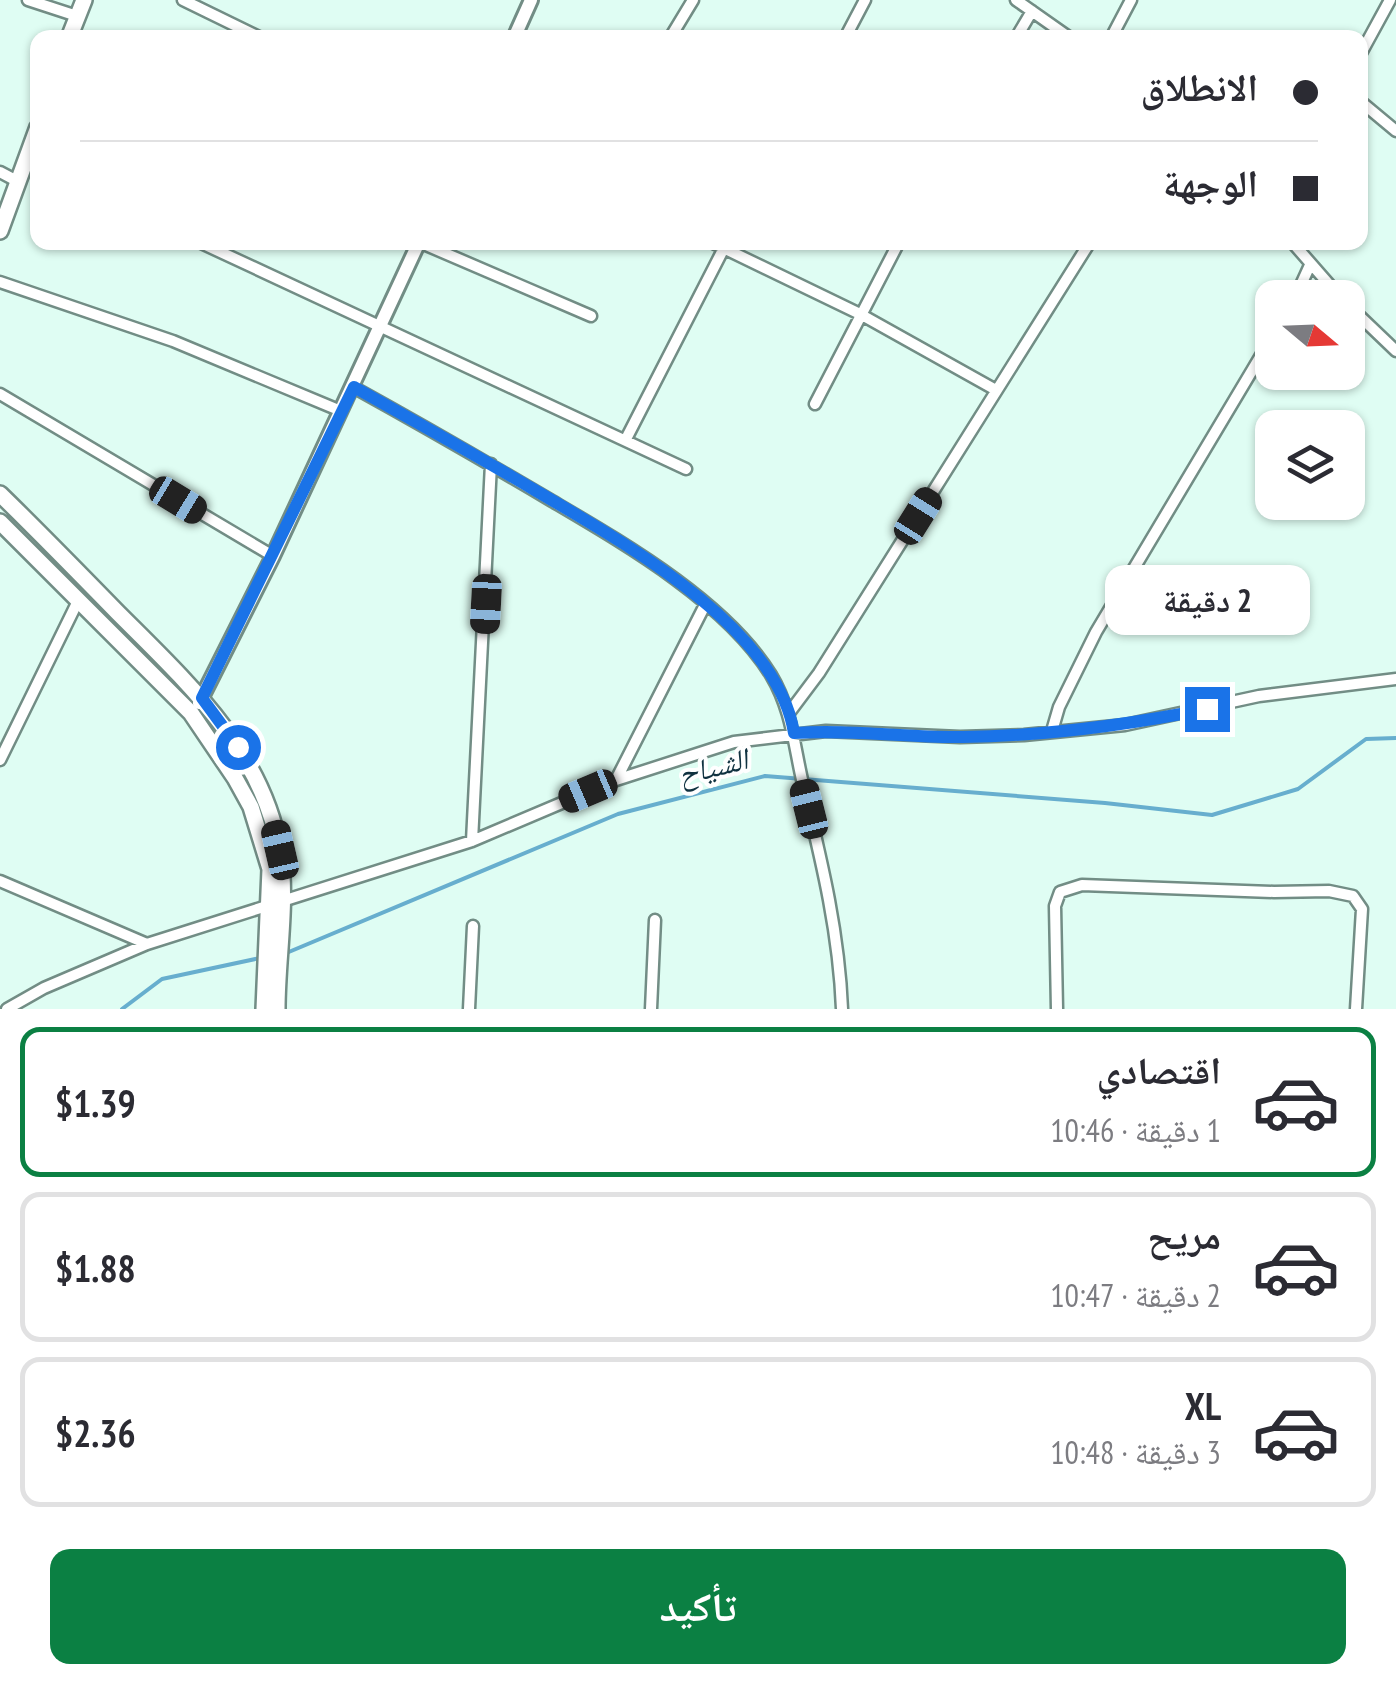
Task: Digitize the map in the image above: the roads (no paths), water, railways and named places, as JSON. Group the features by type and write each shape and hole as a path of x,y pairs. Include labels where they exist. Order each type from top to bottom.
{"main road":[{"path":"0,231 16,181 30,166"},
{"path":"0,494 202,698 238,747 272,820 280,850 264,1009"},
{"path":"0,522 191,713 251,807 276,902"},
{"path":"271,969 277,1009"}],"street":[{"path":"28,0 81,8"},
{"path":"183,0 245,30"},
{"path":"518,30 531,0"},
{"path":"675,30 692,0"},
{"path":"848,30 864,0"},
{"path":"1016,0 1058,30"},
{"path":"1115,30 1131,0"},
{"path":"1368,41 1390,0"},
{"path":"1021,30 1032,12"},
{"path":"1368,108 1396,131"},
{"path":"0,172 16,181"},
{"path":"216,250 686,469"},
{"path":"191,713 274,556 415,250"},
{"path":"438,250 591,316"},
{"path":"626,440 722,250"},
{"path":"735,250 996,390"},
{"path":"815,404 896,250"},
{"path":"789,713 820,672 1085,250"},
{"path":"1298,250 1324,280"},
{"path":"1303,280 1310,265"},
{"path":"0,282 173,341 342,411"},
{"path":"1365,321 1396,351"},
{"path":"1052,731 1096,632 1255,365"},
{"path":"354,387 623,543 666,572 753,650 770,673 794,733 836,930 842,1009"},
{"path":"0,394 274,556"},
{"path":"472,841 491,464"},
{"path":"0,760 78,601"},
{"path":"616,780 704,604"},
{"path":"7,1009 44,988 147,944 472,841 616,780 734,742 794,733 867,731 960,737 1125,725 1259,696 1396,680"},
{"path":"0,881 147,944"},
{"path":"1058,1009 1055,906 1060,892 1082,885 1329,891 1353,896 1362,909 1356,1009"},
{"path":"651,1009 655,920"},
{"path":"469,1009 473,926"}],"waterway":[{"name":"الشياح","path":"284,954 618,814 765,776 1212,815 1298,789 1366,739 1396,738"},
{"name":"الشياح","path":"122,1009 162,979 260,958"}]}
